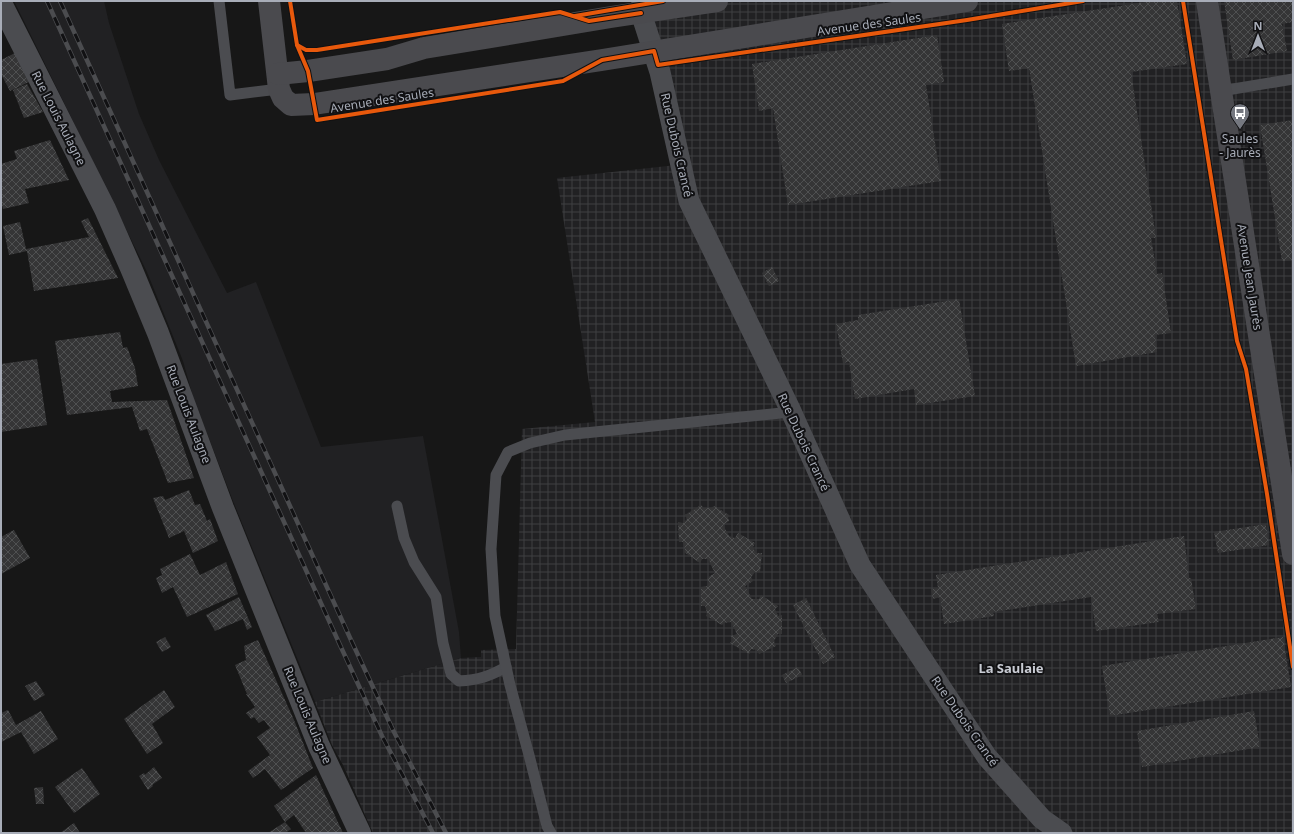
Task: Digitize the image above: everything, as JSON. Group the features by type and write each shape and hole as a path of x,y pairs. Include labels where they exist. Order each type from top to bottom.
{"main road":[{"path":"269,1 283,89 308,71 387,59 424,48 641,7 717,1"},
{"name":"Avenue des Saules","path":"283,89 314,104 967,1"},
{"name":"Avenue Jean Jaurès","path":"1207,1 1293,554"}],"street":[{"name":"Rue Louis Aulagne","path":"1,3 105,209 131,268 158,334 223,508 319,746 360,833"},
{"name":"Rue Dubois Crancé","path":"641,7 660,72 689,202 791,412 860,565 987,757 1042,819 1062,833"}],"lane":[{"path":"219,1 230,95 283,89"},
{"path":"1220,91 1293,79"},
{"path":"551,833 547,826 506,667 495,616 491,549 496,475 508,452 530,443 565,435 791,412"},
{"path":"397,506 404,538 414,562 436,598 443,643 451,674 459,681 474,680 491,676 506,667"}],"shaded area":[{"path":"14,1 104,1 109,23 139,114 159,160 227,293 256,282 321,447 423,436 459,632 461,658 315,702 233,501 193,397 183,361 147,272"},
{"path":"648,1 1293,1 1293,833 373,833 343,765 332,745 315,702 461,658 481,657 481,650 516,649 522,429 595,422 557,178 686,164"}],"building":[{"path":"1153,1 1177,1 1187,64 1131,72 1156,238 1151,238 1157,274 1162,273 1171,333 1155,335 1157,352 1076,366 1029,68 1009,71 1002,24"},
{"path":"1224,1 1293,1 1293,22 1282,24 1287,51 1233,60"},
{"path":"937,35 944,82 926,85 941,181 788,205 773,108 759,111 752,64"},
{"path":"15,53 29,82 10,91 1,74 1,60"},
{"path":"27,84 43,112 24,118 13,90"},
{"path":"1293,120 1293,260 1282,261 1260,125"},
{"path":"50,140 69,180 25,189 29,203 3,209 1,201 1,164 17,159 14,151"},
{"path":"88,218 118,278 34,291 27,251 9,255 3,226 20,222 26,249 89,237 81,221"},
{"path":"772,267 779,281 769,286 762,273"},
{"path":"959,299 975,396 916,405 914,389 855,399 849,362 843,363 836,324 858,320 858,315"},
{"path":"120,332 123,348 127,347 135,368 138,386 110,391 112,402 167,400 194,478 168,483 147,429 140,431 132,407 67,415 55,341"},
{"path":"37,359 47,425 1,432 1,364"},
{"path":"189,490 195,505 200,504 207,521 210,519 218,541 193,553 184,531 169,538 153,498 163,496 165,500"},
{"path":"701,505 704,508 711,508 714,506 729,515 729,521 723,525 729,536 735,538 738,533 755,543 753,547 756,553 762,553 760,572 755,572 751,577 753,581 745,586 752,599 759,599 761,595 778,606 775,609 778,616 782,615 782,634 778,634 774,641 776,646 759,654 757,650 751,649 749,654 730,643 733,640 731,636 737,634 731,622 724,623 722,625 706,616 707,613 705,606 701,606 701,587 707,586 709,582 707,578 715,573 708,559 702,559 700,563 684,552 685,549 683,542 679,542 678,522 683,523 687,519 685,515"},
{"path":"1266,524 1269,545 1218,553 1214,532"},
{"path":"14,530 30,558 1,574 1,537"},
{"path":"1184,536 1189,578 1191,578 1196,609 1157,614 1159,622 1096,631 1091,597 993,612 994,616 944,624 940,597 933,599 931,589 938,588 936,575"},
{"path":"190,554 200,575 226,562 238,594 187,617 173,587 162,593 156,578 162,575 160,569"},
{"path":"239,597 252,627 247,630 243,619 215,631 206,615"},
{"path":"806,598 835,657 823,664 793,605"},
{"path":"165,637 171,647 162,652 156,642"},
{"path":"1283,637 1291,687 1110,716 1102,666"},
{"path":"258,640 294,720 313,768 281,790 265,769 253,778 248,771 270,755 257,737 270,728 264,720 259,723 254,717 251,719 246,713 255,707 246,694 235,665 246,660 244,646"},
{"path":"798,667 802,675 786,683 782,675"},
{"path":"36,681 45,695 34,701 25,686"},
{"path":"164,690 175,707 152,724 163,743 147,754 124,719"},
{"path":"8,710 16,725 41,711 58,739 34,754 21,732 1,742 1,713"},
{"path":"1254,711 1260,747 1142,767 1137,731"},
{"path":"154,767 162,778 148,790 139,776 144,773 145,775"},
{"path":"82,768 100,794 74,813 55,787"},
{"path":"316,775 343,833 306,833 294,815 285,822 274,806"},
{"path":"43,787 44,804 36,804 34,788"},
{"path":"285,822 291,829 285,833 268,833"},
{"path":"74,823 80,833 60,833"}],"railway":[{"path":"47,1 382,736 433,833"},
{"path":"60,1 351,640 393,730 446,833"}],"cycle path":[{"path":"290,1 297,45 308,71 317,120 563,81 602,60 654,51 658,65 967,20 1083,1"},
{"path":"575,16 663,1"},
{"path":"1183,1 1237,341 1246,369 1267,494 1293,667"},
{"path":"297,45 306,50 317,50 560,12 589,21 641,13"}],"place":[{"name":"Saules - Jaurès","path":"1240,130"}],"district":[{"name":"La Saulaie","path":"1011,668"}]}
